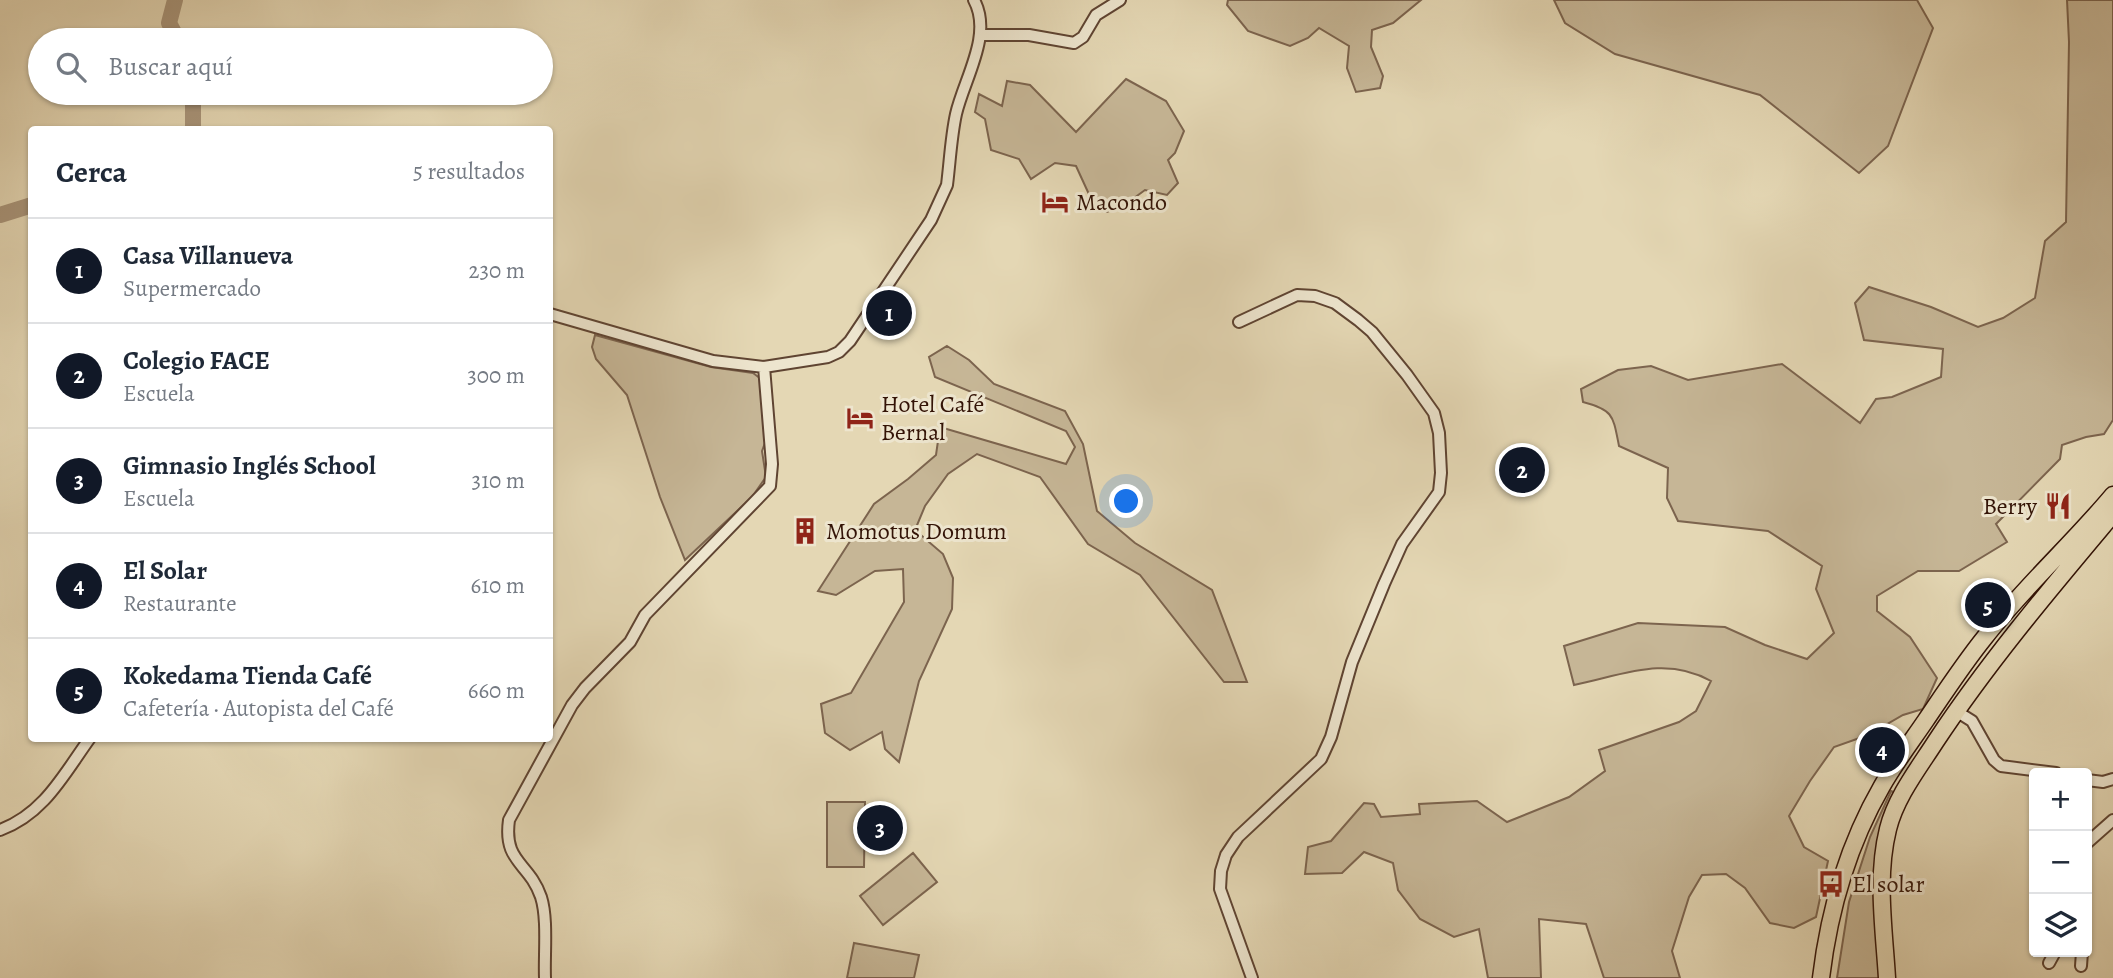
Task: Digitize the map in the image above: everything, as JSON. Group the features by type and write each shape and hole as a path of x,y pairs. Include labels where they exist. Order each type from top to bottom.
{"highway":[{"path":"1821,978 1841,880 1858,835 1882,786 1985,636 2080,535 2113,495"},
{"path":"1887,978 1882,875 1888,830 1895,809 1907,785 1956,710 2005,644 2113,514"}],"street":[{"path":"553,315 713,361 764,367 828,357 839,352 931,220 947,185 956,114 980,35 981,19 974,0"},
{"path":"980,35 1029,35 1073,43 1083,37 1096,15 1120,0"},
{"path":"1239,322 1297,295 1315,296 1335,303 1358,320 1372,331 1434,413 1439,433 1441,473 1439,492 1402,544 1379,597 1352,662 1331,737 1321,759 1238,837 1226,855 1220,871 1220,889 1252,978"},
{"path":"553,740 572,705 630,642 645,615 770,486 772,464 764,367"},
{"path":"1956,710 1972,721 1994,760 2001,766 2029,770"},
{"path":"0,830 21,821 51,794 87,742"},
{"path":"545,978 543,906 533,880 510,850 506,837 509,820 552,742"},
{"path":"2092,781 2102,782 2113,779"},
{"path":"2092,839 2113,820"},
{"path":"2049,963 2052,957"},
{"path":"2081,966 2082,957"}],"shaded area":[{"path":"1228,0 1421,0 1393,23 1372,30 1371,47 1383,76 1380,88 1356,92 1347,68 1349,46 1319,28 1308,38 1290,46 1248,31 1227,5"},
{"path":"1554,0 1917,0 1933,28 1888,146 1859,173 1760,95 1615,54 1565,23"},
{"path":"2067,0 2113,0 2113,420 2104,434 2062,445 2060,459 1996,524 2007,542 1959,571 1918,571 1877,596 1877,611 1910,637 1937,678 1923,709 1903,715 1868,735 1834,747 1789,816 1804,847 1828,861 1816,917 1794,928 1770,923 1745,888 1726,874 1702,875 1689,897 1672,951 1680,978 1604,978 1586,924 1539,919 1541,978 1488,978 1479,929 1454,937 1420,919 1398,890 1393,863 1364,852 1342,873 1305,874 1308,847 1331,841 1364,803 1374,804 1381,817 1420,814 1419,804 1477,801 1507,822 1569,797 1605,771 1599,750 1679,722 1696,711 1711,681 1694,673 1660,668 1627,672 1574,685 1564,646 1638,623 1725,627 1765,645 1807,659 1834,633 1816,589 1822,566 1768,531 1678,521 1667,498 1668,468 1619,446 1610,416 1601,408 1583,402 1581,389 1618,370 1651,366 1688,380 1782,364 1860,423 1876,399 1892,397 1941,377 1943,349 1864,340 1855,303 1869,287 1931,307 1978,327 2003,318 2035,298 2045,241 2066,222 2069,42"},
{"path":"1126,79 1166,101 1184,131 1175,153 1168,160 1178,183 1167,195 1145,190 1123,206 1107,212 1093,203 1076,166 1055,163 1031,179 1019,159 991,150 985,119 975,112 979,94 1002,106 1007,81 1030,85 1076,132"},
{"path":"595,335 711,367 753,373 761,379 765,443 762,451 766,477 752,497 685,560 660,497 627,395 596,359 592,347"},
{"path":"947,346 969,360 994,384 1065,411 1083,444 1097,511 1135,543 1212,590 1247,682 1224,682 1140,575 1088,544 1040,477 977,454 948,474 925,506 915,530 943,554 953,578 952,609 919,681 899,762 885,749 882,732 850,750 825,733 821,704 851,693 904,602 903,569 875,571 836,595 818,591 874,504 936,455 940,427 1066,464 1075,447 1066,431 935,377 929,357"},
{"path":"1891,791 1896,793 1880,841 1882,978 1837,978 1849,902 1870,837"},
{"path":"827,802 865,802 864,867 827,867"},
{"path":"913,853 937,882 883,925 860,896"},
{"path":"854,943 919,955 914,978 847,978"}],"waterway":[{"path":"172,28 169,23 175,0"},
{"path":"193,105 193,126"},
{"path":"0,215 28,206"}],"place":[{"name":"Macondo","path":"1055,202"},
{"name":"Casa Villanueva","path":"889,313"},
{"name":"Hotel Café Bernal","path":"860,418"},
{"name":"Colegio FACE","path":"1522,470"},
{"name":"Berry","path":"2058,506"},
{"name":"Momotus Domum","path":"805,531"},
{"name":"Kokedama Tienda Café","path":"1988,605"},
{"name":"El Solar","path":"1882,750"},
{"name":"Gimnasio Inglés School","path":"880,828"},
{"name":"El solar","path":"1831,884"}]}
